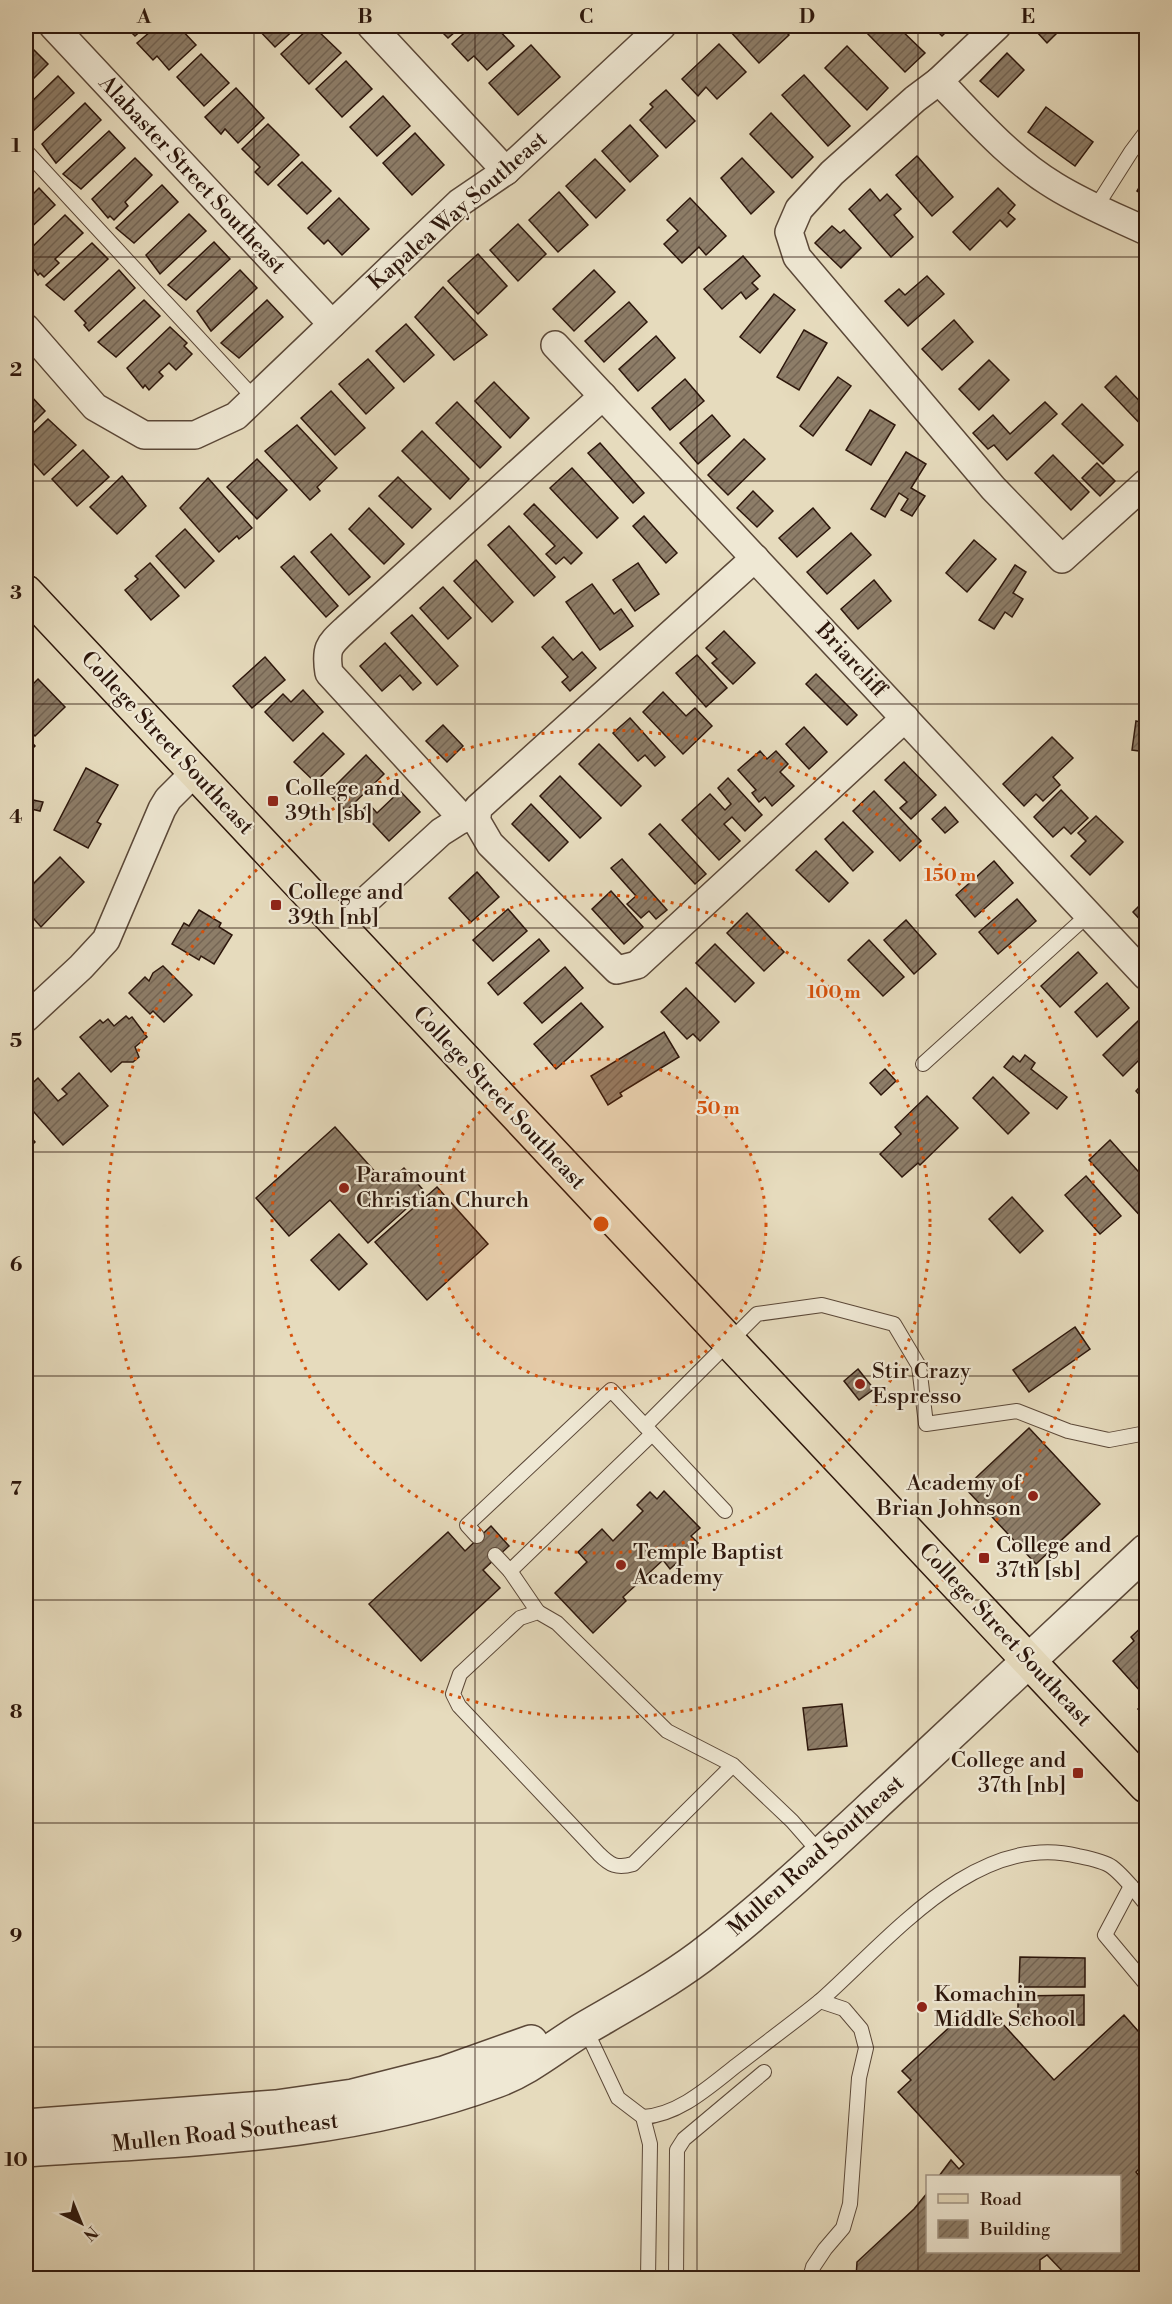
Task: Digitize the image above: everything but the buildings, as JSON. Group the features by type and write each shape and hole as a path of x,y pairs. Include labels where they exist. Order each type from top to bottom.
{"main road":[{"name":"College Street Southeast","path":"26,592 337,927 1146,1786"}],"street":[{"name":"Alabaster Street Southeast","path":"53,26 332,324"},
{"path":"371,26 506,171"},
{"name":"Kapalea Way Southeast","path":"26,328 95,407 144,435 195,435 236,416 459,203 506,171 662,26"},
{"path":"997,26 939,81 848,158 799,209 789,232 797,257 993,489 1062,558 1146,483"},
{"path":"939,81 988,132 1028,167 1055,186 1146,231"},
{"name":"Briarcliff","path":"555,345 1146,976"},
{"path":"603,396 331,643 326,653 329,673 470,817 476,820 490,844 617,970 636,965 905,718"},
{"path":"337,927 441,832 470,817 755,558"},
{"path":"26,1018 81,967 106,940 157,819 168,799 195,773"},
{"name":"Mullen Road Southeast","path":"26,2150 277,2132 355,2120 429,2102 497,2080 533,2064 585,2028 617,2011 698,1958 778,1893 1146,1551"},
{"name":"Mullen Road Southeast","path":"26,2126 276,2107 353,2096 444,2073 522,2045 585,2028"}],"lane":[{"path":"1096,207 1146,132"},
{"path":"26,151 254,398"},
{"path":"924,1064 1089,914"},
{"path":"510,1571 649,1430 757,1314 822,1305 894,1324 919,1366 926,1424 1017,1411 1068,1431 1109,1440 1146,1433"},
{"path":"477,1536 467,1525 611,1390 725,1511"},
{"path":"495,1555 510,1571 538,1612 557,1623 667,1731 733,1765 792,1821 821,1854"},
{"path":"538,1612 520,1618 460,1674 453,1694 459,1706 609,1863 620,1868 633,1864 733,1765"},
{"path":"643,2117 658,2116 700,2094 820,2001 862,1960 957,1881 999,1860 1029,1853 1059,1851 1111,1866 1146,1904"},
{"path":"1131,1887 1105,1935 1146,1984"},
{"path":"810,2278 813,2267 843,2228 850,2204 859,2078 866,2048 861,2029 844,2009 820,2001"},
{"path":"585,2028 618,2098 643,2117 650,2144 648,2278"},
{"path":"676,2278 677,2150 684,2139 764,2072"}],"place":[{"name":"College and 39th [sb]","path":"273,801"},
{"name":"College and 39th [nb]","path":"276,905"},
{"name":"Paramount Christian Church","path":"344,1188"},
{"name":"Stir Crazy Espresso","path":"860,1384"},
{"name":"Academy of Brian Johnson","path":"1033,1496"},
{"name":"College and 37th [sb]","path":"984,1558"},
{"name":"Temple Baptist Academy","path":"621,1565"},
{"name":"College and 37th [nb]","path":"1078,1773"},
{"name":"Komachin Middle School","path":"922,2007"}]}
